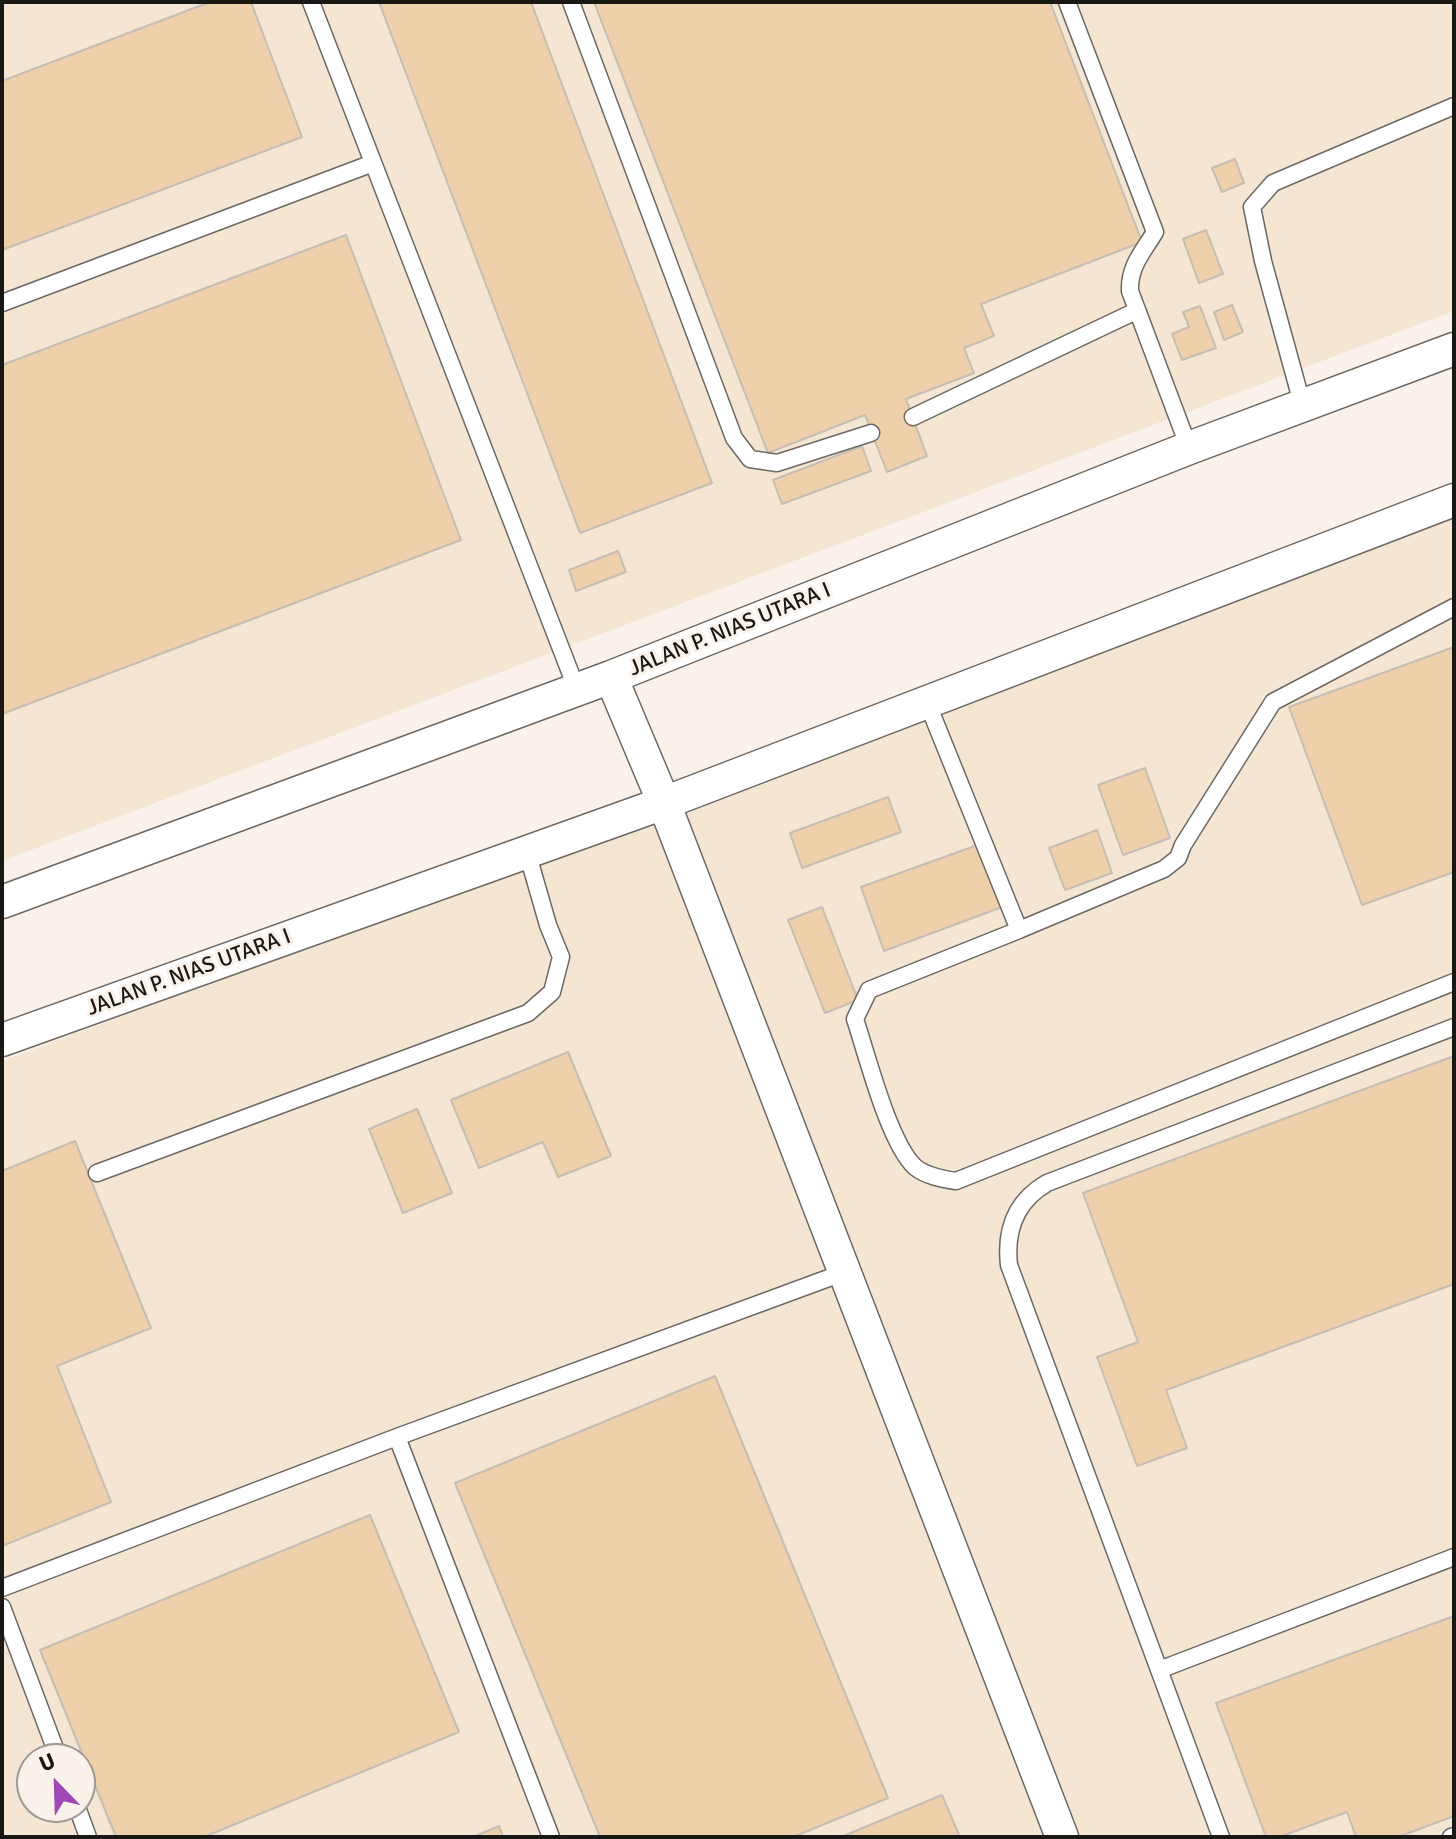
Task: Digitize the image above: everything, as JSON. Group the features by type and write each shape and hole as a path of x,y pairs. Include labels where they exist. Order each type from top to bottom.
{"street":[{"name":"JALAN P. NIAS UTARA I","path":"2,902 577,690 1189,448 1454,349"},
{"name":"JALAN P. NIAS UTARA I","path":"2,1040 664,803 1454,500"},
{"path":"611,677 664,803 1062,1837"}],"lane":[{"path":"311,2 577,690"},
{"path":"571,2 734,438 750,459 777,463 871,433"},
{"path":"1067,2 1155,232 1139,254 1130,275 1130,291 1189,448"},
{"path":"1303,407 1263,261 1252,207 1273,183 1454,106"},
{"path":"2,303 373,163"},
{"path":"913,417 1136,311"},
{"path":"1454,607 1273,702 1183,845 1178,858 1164,869 869,990 855,1019 897,1141 918,1169 936,1178 956,1181 1454,982"},
{"path":"927,702 1019,930"},
{"path":"97,1173 528,1013 552,992 561,957 548,925 527,852"},
{"path":"1221,1837 1009,1265 1007,1248 1021,1203 1047,1183 1454,1027"},
{"path":"2,1588 397,1437 845,1272"},
{"path":"397,1437 551,1837"},
{"path":"1159,1670 1454,1557"},
{"path":"2,1607 53,1743"}],"shaded area":[{"path":"2,2 1454,2 1454,311 2,861"},
{"path":"1454,518 1454,1837 2,1837 2,1061"}],"building":[{"path":"210,2 251,2 302,137 2,250 2,81"},
{"path":"379,2 531,2 712,483 580,533"},
{"path":"594,2 1050,2 1142,242 981,304 994,336 964,348 974,373 906,399 927,456 887,472 865,415 768,453"},
{"path":"1235,159 1244,183 1222,192 1212,168"},
{"path":"1206,230 1223,274 1199,283 1183,239"},
{"path":"346,235 461,540 2,714 2,365"},
{"path":"1232,305 1243,332 1224,340 1214,312"},
{"path":"1200,306 1216,348 1182,360 1172,334 1189,327 1183,312"},
{"path":"862,446 871,471 782,504 773,480"},
{"path":"618,551 626,572 576,591 569,570"},
{"path":"1454,647 1454,872 1362,905 1289,707"},
{"path":"1145,768 1170,838 1123,855 1098,785"},
{"path":"888,797 901,832 802,868 790,833"},
{"path":"1097,830 1112,873 1065,890 1049,848"},
{"path":"983,843 1005,906 884,951 861,887"},
{"path":"822,907 858,1000 825,1013 788,920"},
{"path":"568,1052 611,1156 558,1177 543,1142 479,1168 451,1100"},
{"path":"1454,1056 1454,1284 1166,1390 1187,1448 1137,1466 1097,1357 1138,1342 1083,1193"},
{"path":"417,1109 452,1193 403,1213 369,1129"},
{"path":"75,1141 151,1328 57,1366 111,1502 2,1546 2,1171"},
{"path":"715,1376 888,1798 793,1837 600,1837 455,1483"},
{"path":"370,1515 459,1732 204,1837 116,1837 96,1788 96,1743 78,1743 40,1650"},
{"path":"1454,1616 1454,1816 1398,1837 1356,1837 1347,1812 1279,1837 1266,1837 1216,1703"},
{"path":"942,1795 960,1837 841,1837"},
{"path":"499,1826 503,1837 473,1837"}]}
